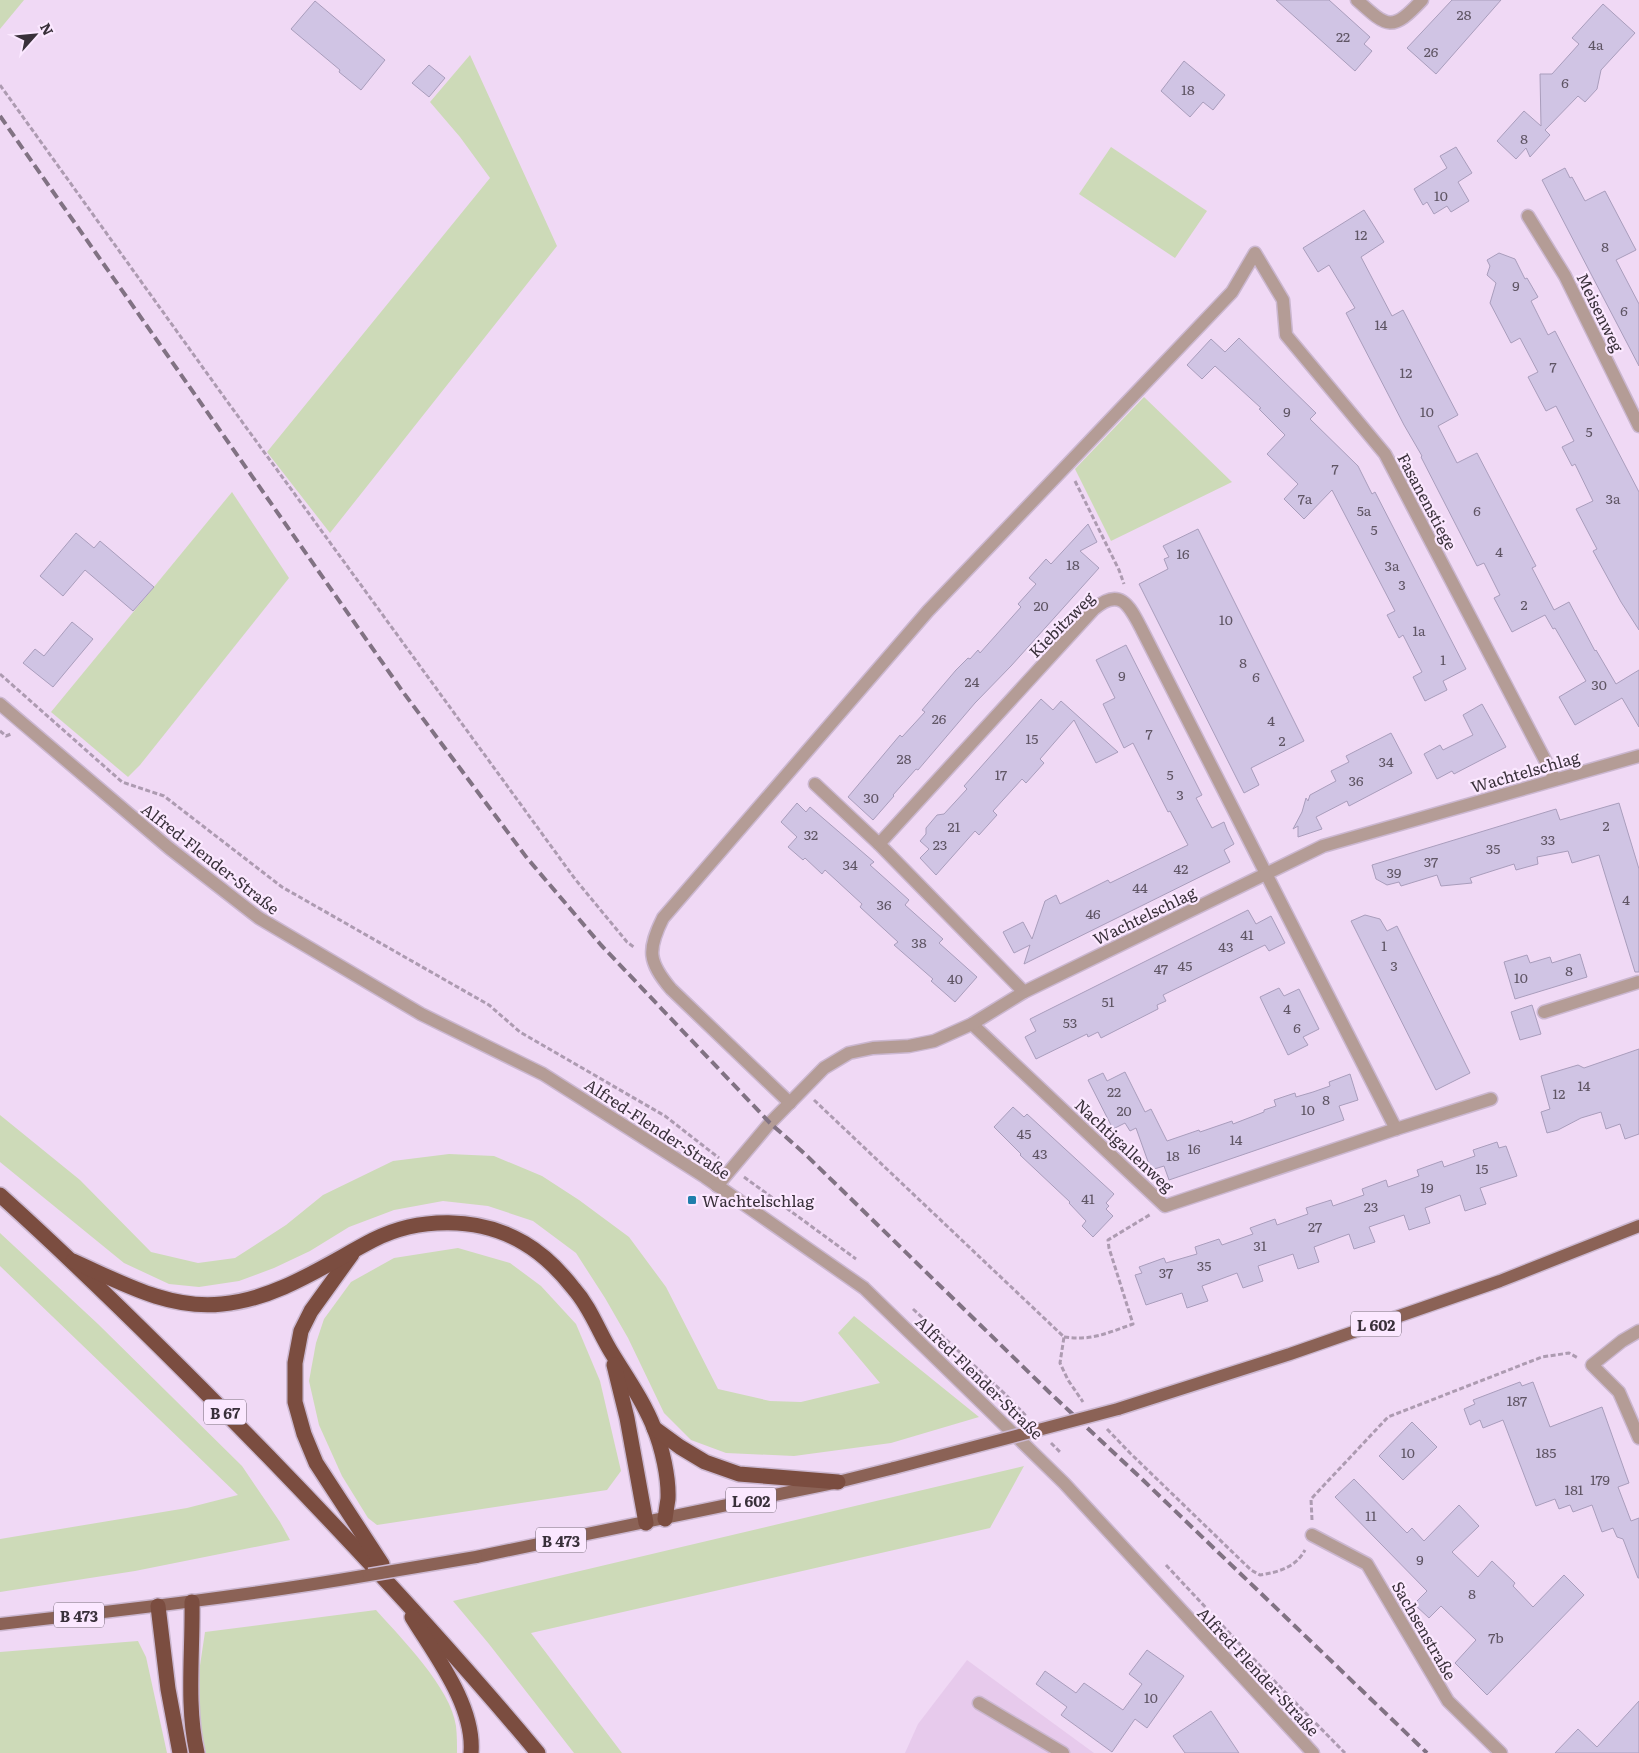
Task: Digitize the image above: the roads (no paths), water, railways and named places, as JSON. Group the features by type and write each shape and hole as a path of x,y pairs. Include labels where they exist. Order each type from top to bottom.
{"highway":[{"name":"B 67","path":"0,1195 73,1261 188,1374 392,1586 538,1753"},
{"path":"73,1261 155,1297 187,1304 221,1305 247,1300 282,1288 373,1240 396,1230 429,1224 462,1224 503,1233 523,1242 543,1257 575,1290 588,1309 637,1395 654,1428 666,1474 668,1498 665,1519"},
{"path":"352,1252 311,1311 302,1331 295,1364 295,1402 304,1434 316,1463 380,1561 392,1586 449,1678 467,1716 471,1753"},
{"path":"611,1351 627,1418 646,1523"},
{"path":"654,1428 705,1462 739,1474 838,1482"},
{"path":"192,1602 192,1705 194,1741 197,1753"},
{"path":"158,1606 168,1689 180,1753"}],"main road":[{"name":"L 602","path":"646,1523 838,1482 1118,1409 1326,1342 1500,1281 1639,1226"},
{"name":"B 473","path":"0,1624 192,1602 300,1587 476,1557 646,1523"}],"street":[{"path":"1357,0 1384,22 1394,23 1403,20 1422,0"},
{"name":"Meisenweg","path":"1528,216 1565,276 1639,426"},
{"name":"Fasanenstiege","path":"790,1103 672,989 659,974 652,956 653,938 663,918 928,612 1232,292 1255,253 1282,300 1286,335 1385,454 1555,779"},
{"name":"Kiebitzweg","path":"879,844 1094,609 1103,601 1113,598 1124,601 1132,611 1266,873"},
{"name":"Alfred-Flender-Straße","path":"0,704 169,848 259,918 422,1014 543,1074 717,1186 864,1288 1064,1483 1313,1753"},
{"name":"Wachtelschlag","path":"717,1186 770,1123 824,1068 849,1053 873,1048 909,1046 934,1041 972,1024 1024,992 1323,846 1555,779 1638,760"},
{"path":"815,784 879,844 1024,992"},
{"path":"1266,873 1396,1128"},
{"path":"1544,1012 1639,982"},
{"name":"Nachtigallenweg","path":"972,1024 1165,1206 1396,1128 1491,1099"},
{"path":"1639,1331 1622,1341 1592,1365 1619,1392 1639,1438"},
{"name":"Sachsenstraße","path":"1312,1535 1367,1564 1448,1701 1501,1753"},
{"path":"979,1704 1063,1753"}],"railway":[{"path":"0,116 403,692 527,858 601,945 770,1123 805,1154 1049,1392 1427,1753"}],"place":[{"name":"Wachtelschlag","path":"692,1200"}]}
